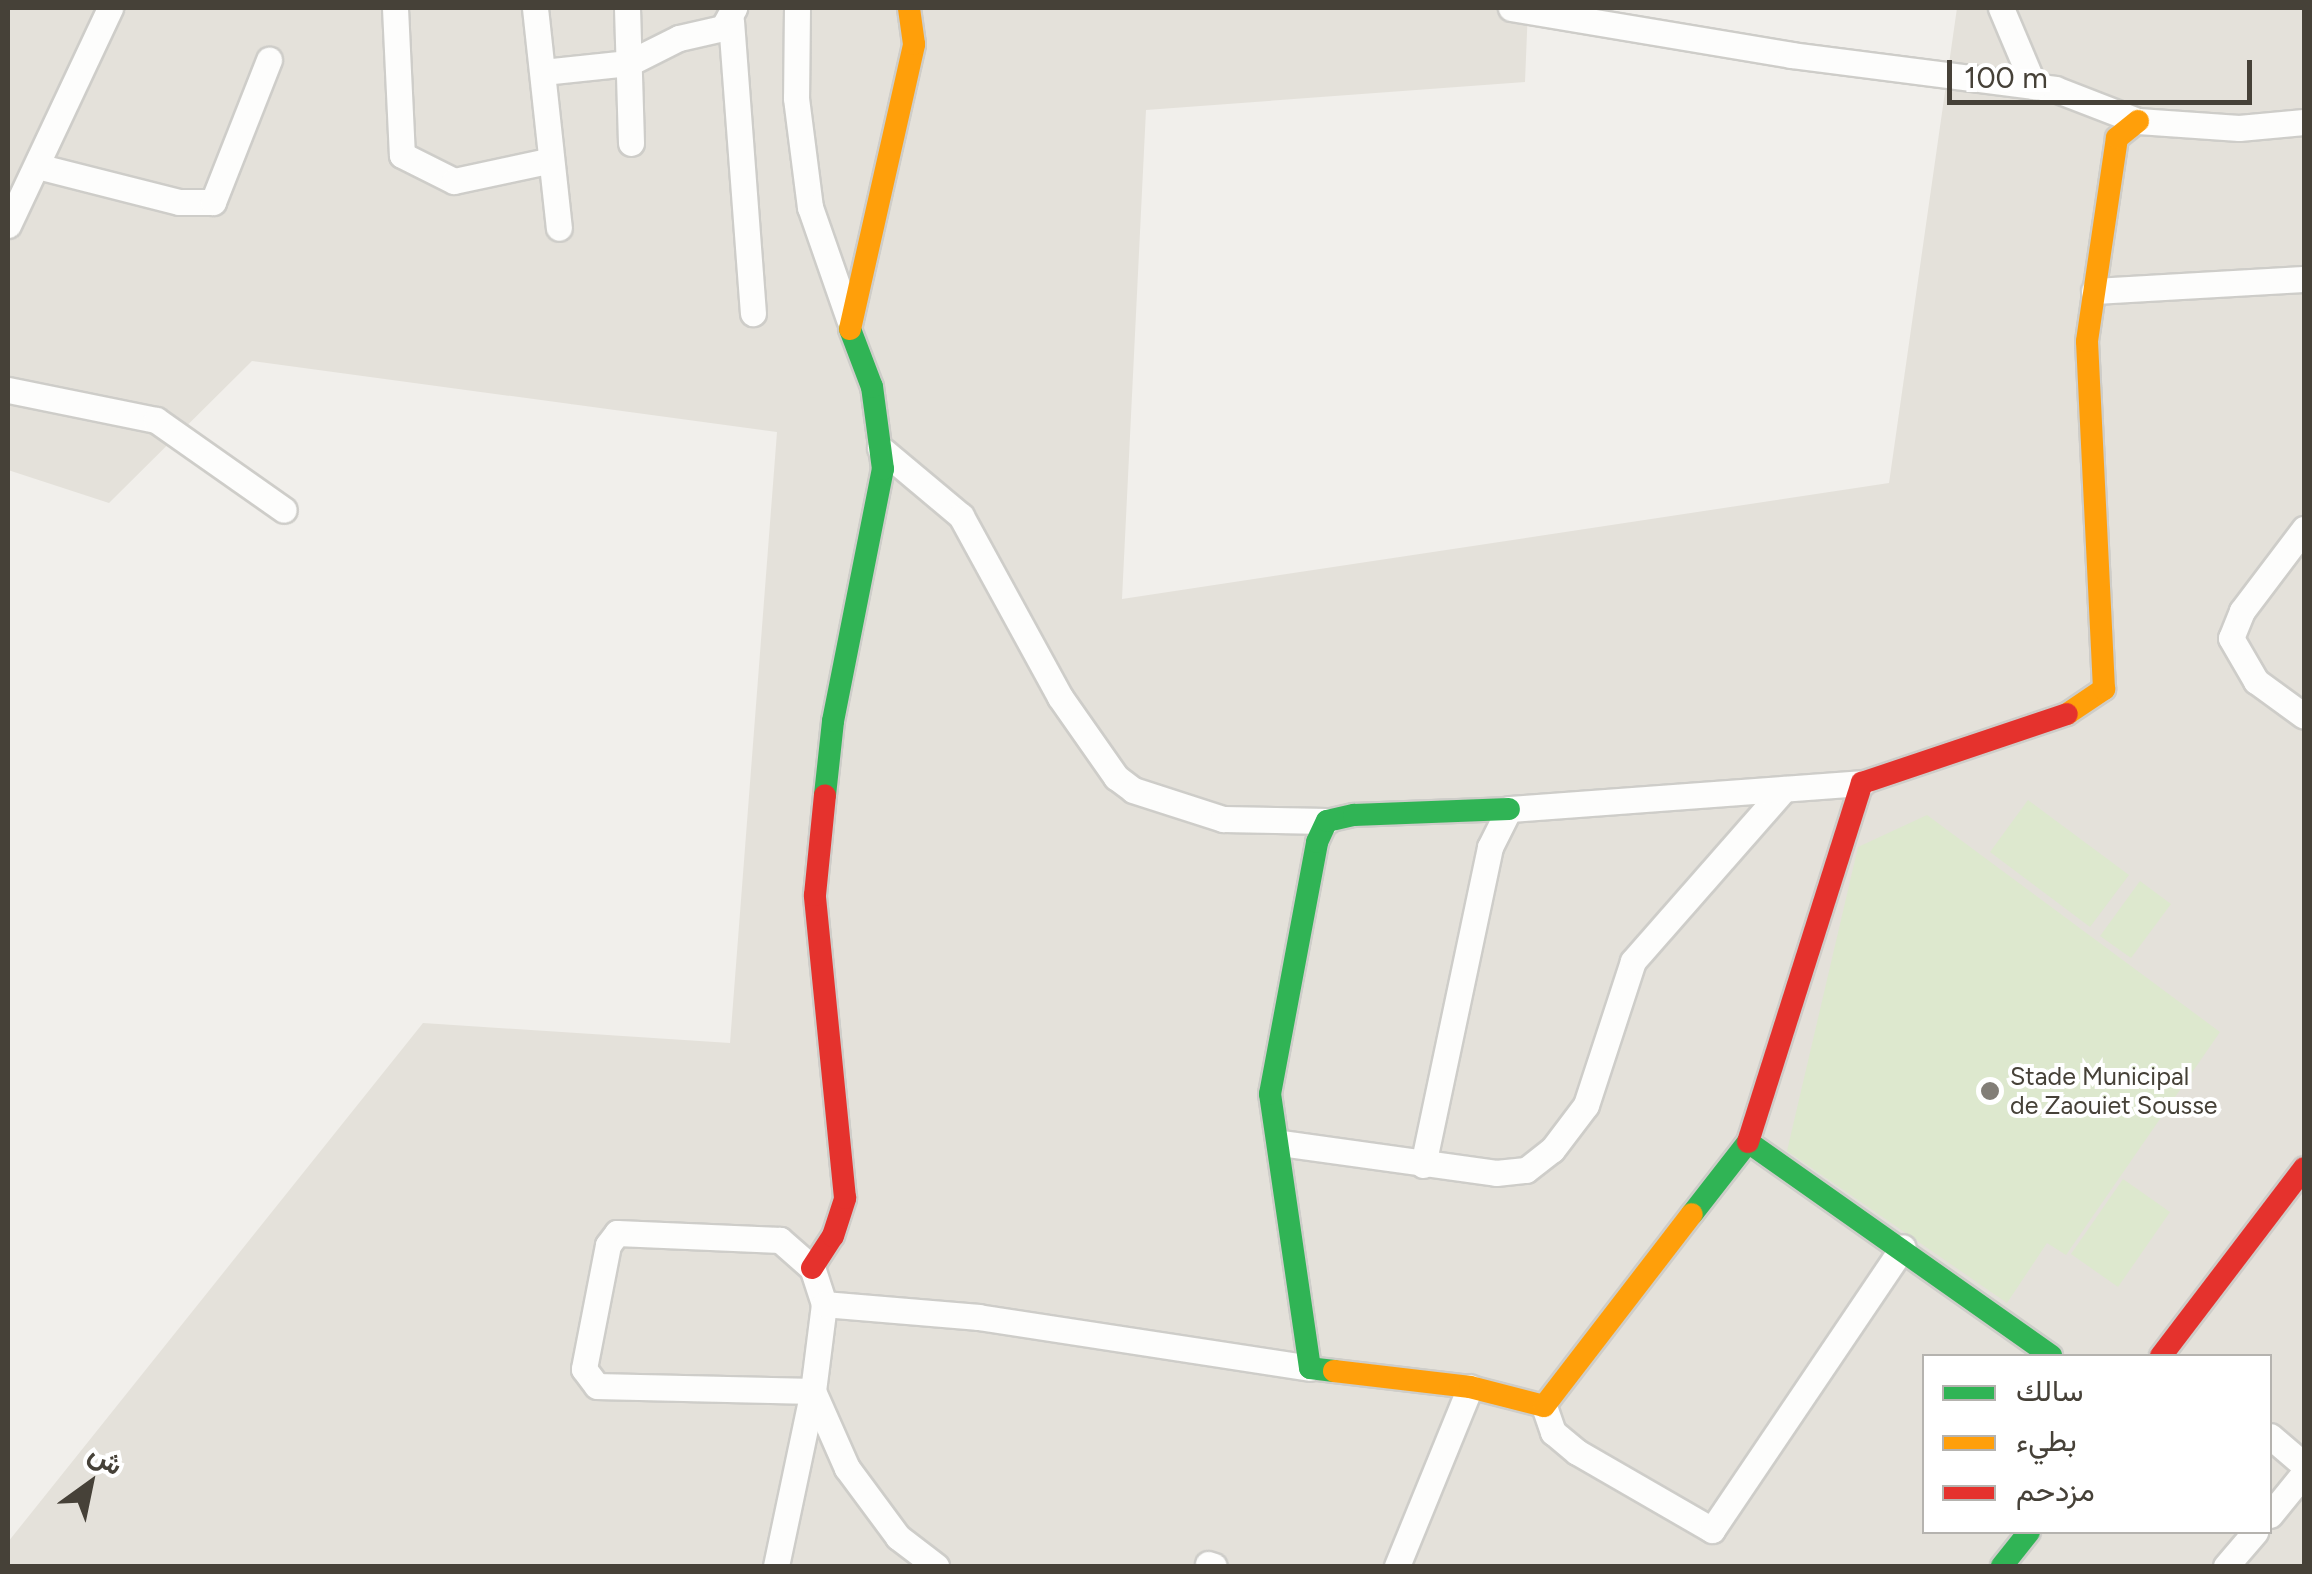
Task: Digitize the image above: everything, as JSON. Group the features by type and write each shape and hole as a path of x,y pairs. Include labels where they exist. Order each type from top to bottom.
{"street":[{"path":"8,225 110,8"},
{"path":"395,8 402,155 454,181 548,161"},
{"path":"535,8 558,228"},
{"path":"627,8 631,143"},
{"path":"796,8 796,98 810,207 850,323"},
{"path":"812,1268 833,1236 844,1198 815,895 833,722 882,489 872,387 849,340 850,323 892,162 900,82 914,44 910,8"},
{"path":"1511,8 1791,55 2034,86 2138,121 2238,128 2304,122"},
{"path":"2000,8 2034,86"},
{"path":"543,72 629,63 733,14 753,313"},
{"path":"37,166 179,202 213,202 269,60"},
{"path":"880,448 961,516 1060,697 1116,776 1133,790 1223,819 1328,820 1862,783 2076,711 2104,689 2086,341 2117,138 2138,121"},
{"path":"2094,292 2304,279"},
{"path":"8,390 156,420 284,510"},
{"path":"2304,529 2242,612 2231,638 2256,681 2304,716"},
{"path":"1544,1406 1748,1142 1862,783"},
{"path":"1281,1143 1423,1165 1496,1173 1526,1170 1552,1150 1586,1105 1634,961 1784,789"},
{"path":"1423,1165 1490,847 1509,810"},
{"path":"1310,1368 1271,1064 1301,904 1328,820"},
{"path":"1748,1142 1903,1247 2048,1354"},
{"path":"2167,1354 2304,1168"},
{"path":"776,1566 813,1392 824,1304 812,1268 780,1240 617,1233 608,1245 584,1368 597,1386 813,1392"},
{"path":"1544,1406 1553,1432 1577,1452 1712,1530 1903,1247"},
{"path":"824,1304 978,1316 1310,1368 1470,1387 1544,1406"},
{"path":"1396,1566 1470,1387"},
{"path":"813,1392 847,1468 898,1537 936,1566"},
{"path":"2272,1438 2304,1465"},
{"path":"2272,1513 2304,1473"},
{"path":"2002,1566 2027,1534"},
{"path":"2226,1566 2254,1534"}],"shaded area":[{"path":"8,8 1528,8 1525,82 1146,110 1122,599 1889,483 1957,8 2304,8 2304,1566 8,1566 8,1542 423,1023 730,1043 777,432 252,361 109,503 8,470"}],"green space":[{"path":"2028,800 2129,875 2090,927 1990,852"},
{"name":"Stade Municipal de Zaouiet Sousse","path":"1927,815 2220,1032 2066,1255 2047,1243 2007,1303 1787,1151 1858,847"},
{"path":"2140,881 2171,904 2131,958 2100,936"},
{"path":"2123,1179 2170,1212 2118,1287 2071,1254"}],"traffic: fast":[{"path":"825,795 833,721 883,469 872,387 850,329"},
{"path":"1334,1371 1310,1368 1270,1094 1317,842 1327,821 1354,815 1509,809"},
{"path":"1692,1214 1748,1142 2048,1354"},
{"path":"2002,1566 2027,1534"}],"traffic: slow":[{"path":"850,329 914,44 909,8"},
{"path":"2067,714 2104,689 2087,341 2117,138 2138,121"},
{"path":"1334,1371 1470,1387 1544,1406 1692,1214"}],"traffic: jam":[{"path":"1748,1142 1862,783 2067,714"},
{"path":"812,1268 833,1236 845,1198 815,895 825,795"},
{"path":"2163,1354 2304,1168"}],"place":[{"name":"Stade Municipal de Zaouiet Sousse","path":"1990,1091"}]}
